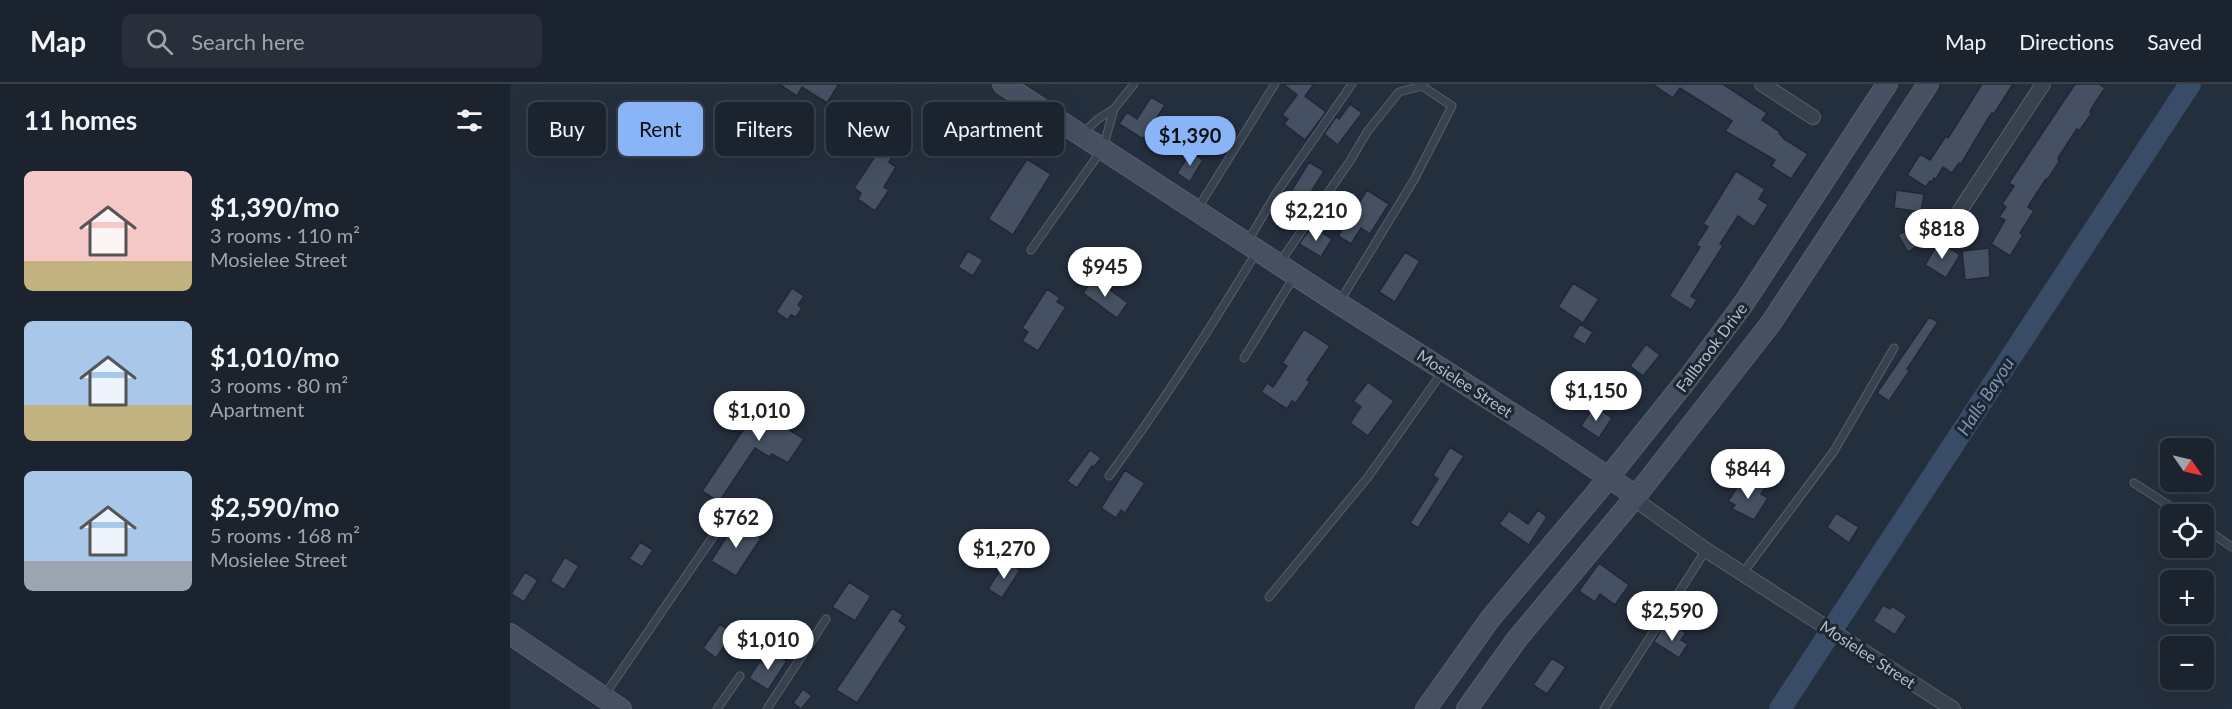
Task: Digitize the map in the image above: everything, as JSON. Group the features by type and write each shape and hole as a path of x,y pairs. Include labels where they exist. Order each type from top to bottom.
{"main road":[{"name":"Mosielee Street","path":"1003,84 1636,496"},
{"name":"Fallbrook Drive","path":"1426,709 1490,619 1608,477 1744,303 1887,84"},
{"name":"Fallbrook Drive","path":"1467,709 1517,639 1636,496 1772,323 1928,84"},
{"path":"510,634 621,709"}],"street":[{"path":"1762,84 1813,117"},
{"path":"1959,212 2043,84"},
{"name":"Mosielee Street","path":"1636,496 1644,506 1706,549 1953,709"}],"lane":[{"path":"1082,134 1098,119 1114,109 1134,84"},
{"path":"1196,210 1275,84"},
{"path":"1108,476 1191,355 1252,247 1277,192 1352,84"},
{"path":"1279,264 1350,161 1367,132 1399,92 1422,86 1445,101 1452,106 1437,139 1338,303"},
{"path":"1031,250 1103,148 1114,109"},
{"path":"1244,358 1296,275"},
{"path":"1743,573 1834,451 1894,348"},
{"path":"1269,597 1368,477 1444,369"},
{"path":"2134,483 2167,504"},
{"path":"604,696 734,506"},
{"path":"2214,535 2232,547"},
{"path":"1604,709 1706,549"},
{"path":"767,709 826,619"},
{"path":"717,709 740,676"}],"building":[{"path":"779,84 839,84 828,102 802,87 797,96"},
{"path":"1283,84 1314,84 1305,96 1326,112 1305,140 1284,124 1288,119 1282,115 1297,95"},
{"path":"1652,84 1723,84 1767,113 1762,120 1780,132 1784,139 1808,154 1791,179 1771,166 1775,160 1725,131 1732,121 1680,88 1673,98"},
{"path":"1982,84 2013,84 1994,114 1992,113 1989,117 1961,164 1959,163 1952,173 1943,167 1936,179 1930,181 1926,187 1907,175 1920,154 1930,160 1946,136 1948,138"},
{"path":"2075,84 2099,84 2105,88 2091,109 2092,113 2079,131 2077,129 2058,158 2059,162 2029,205 2028,207 2034,211 2020,233 2023,235 2010,256 1991,244 2005,220 1999,217 2006,207 2002,204 2014,186 2009,183"},
{"path":"1151,97 1165,105 1143,139 1119,124 1127,112 1137,119"},
{"path":"1350,104 1362,113 1338,145 1324,134 1336,117 1339,119"},
{"path":"1178,124 1194,135 1180,156 1164,145"},
{"path":"1191,152 1203,160 1190,182 1177,173"},
{"path":"875,156 893,156 889,162 896,167 884,187 889,190 875,211 858,199 861,193 854,188"},
{"path":"1027,159 1051,174 1013,235 988,219"},
{"path":"1309,162 1324,171 1305,202 1290,193"},
{"path":"1736,171 1765,189 1759,199 1768,205 1754,227 1738,216 1720,244 1723,246 1691,296 1697,300 1691,310 1669,296 1700,247 1696,245 1708,227 1703,224"},
{"path":"1367,190 1389,204 1370,234 1361,228 1351,244 1338,236"},
{"path":"1896,190 1924,194 1921,212 1894,208"},
{"path":"1923,221 1933,237 1908,252 1898,235"},
{"path":"1312,226 1332,239 1321,257 1299,244"},
{"path":"1939,241 1960,255 1946,278 1925,265"},
{"path":"1989,248 1990,277 1965,280 1962,251"},
{"path":"968,251 983,260 973,276 958,267"},
{"path":"1405,252 1420,261 1395,302 1379,292"},
{"path":"1094,278 1128,303 1117,318 1083,293"},
{"path":"1573,283 1599,299 1583,323 1558,307"},
{"path":"792,288 804,296 798,305 802,308 796,317 791,315 788,320 776,312"},
{"path":"1047,289 1060,298 1057,302 1066,307 1038,351 1022,341 1028,332 1022,328"},
{"path":"1929,317 1938,322 1889,401 1877,393"},
{"path":"1580,324 1593,332 1585,345 1572,337"},
{"path":"1304,329 1330,346 1307,380 1310,382 1296,403 1292,401 1287,409 1261,392 1267,383 1273,387 1287,366 1282,363"},
{"path":"1646,344 1660,355 1643,376 1630,366"},
{"path":"1368,382 1394,401 1368,436 1350,423 1361,407 1353,401"},
{"path":"770,390 801,411 788,429 804,439 788,463 772,454 769,457 755,448 719,502 702,491"},
{"path":"1594,406 1612,418 1599,438 1581,426"},
{"path":"1450,447 1464,456 1418,528 1410,523 1438,479 1433,475"},
{"path":"1090,450 1101,458 1093,468 1092,466 1077,488 1067,481"},
{"path":"1125,470 1145,483 1125,513 1121,510 1116,518 1101,508"},
{"path":"1742,480 1752,487 1755,482 1765,488 1761,494 1768,498 1754,520 1732,509 1735,505 1728,501"},
{"path":"1538,510 1547,517 1529,545 1499,524 1509,511 1528,524"},
{"path":"1836,513 1859,527 1849,543 1827,527"},
{"path":"736,522 761,538 736,576 711,561"},
{"path":"640,542 653,550 642,567 629,559"},
{"path":"565,557 579,566 564,590 550,581"},
{"path":"1006,561 1020,570 1002,598 988,589"},
{"path":"1599,563 1629,585 1615,605 1600,594 1595,602 1579,591"},
{"path":"525,572 538,580 524,602 511,594"},
{"path":"849,582 871,596 855,621 832,607"},
{"path":"1883,605 1890,609 1892,606 1907,616 1895,635 1873,621"},
{"path":"892,608 903,615 899,621 907,627 857,703 836,690"},
{"path":"720,624 733,634 716,658 703,648"},
{"path":"1677,627 1686,633 1681,640 1688,644 1679,658 1654,642 1662,628 1672,635"},
{"path":"772,652 787,661 768,690 749,678 760,661 764,664"},
{"path":"1552,658 1566,667 1547,694 1533,685"},
{"path":"803,689 812,696 801,709 793,703"}],"waterway":[{"name":"Halls Bayou","path":"1780,709 2190,84"}]}
